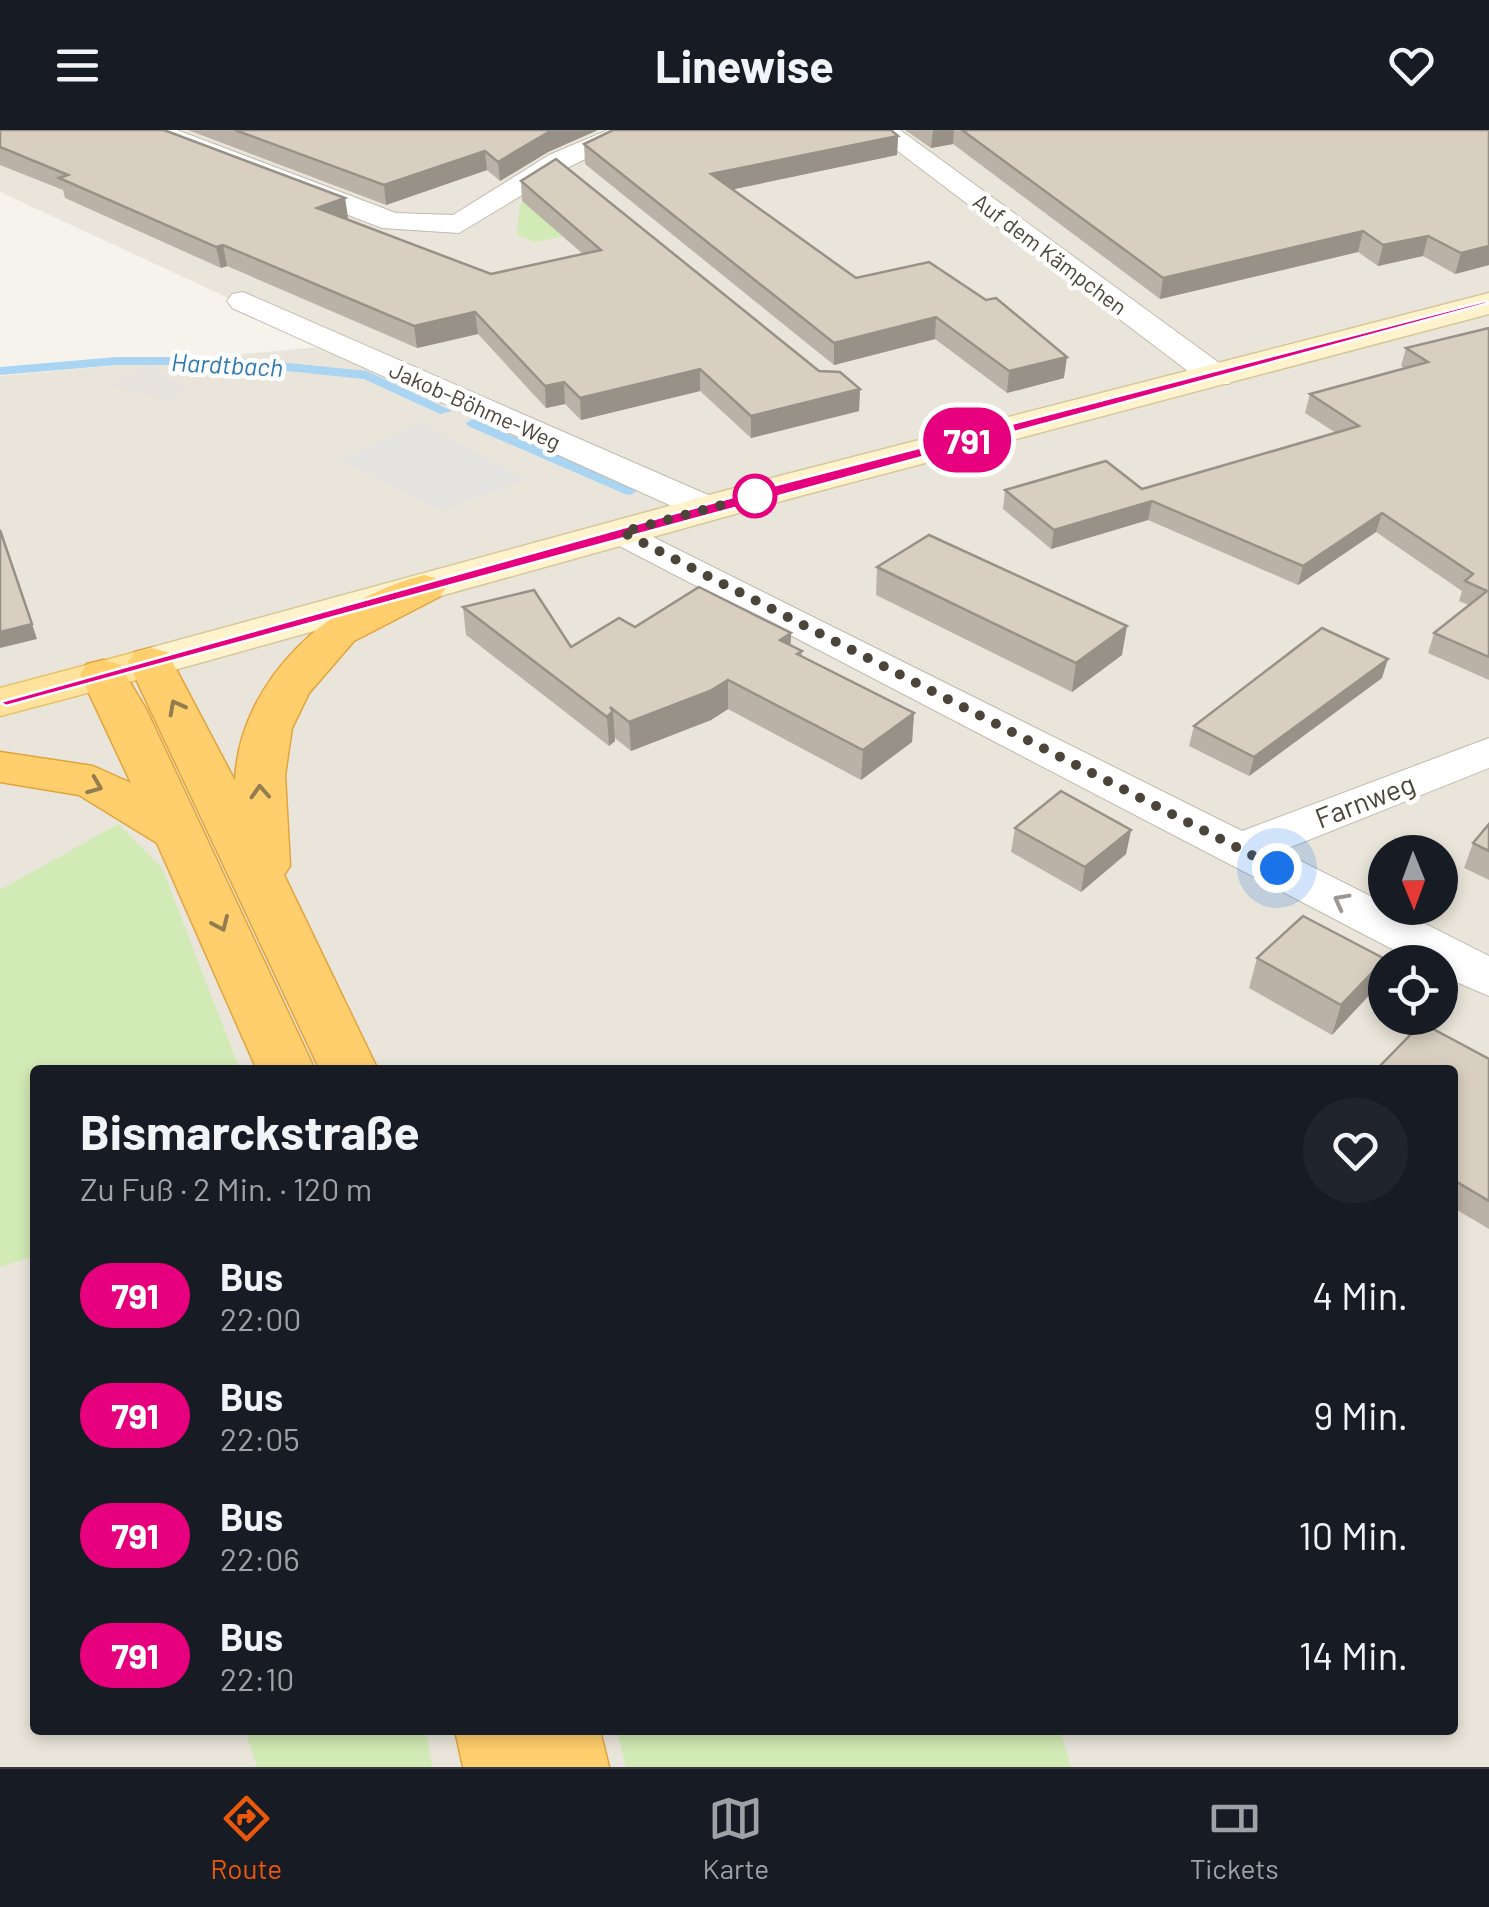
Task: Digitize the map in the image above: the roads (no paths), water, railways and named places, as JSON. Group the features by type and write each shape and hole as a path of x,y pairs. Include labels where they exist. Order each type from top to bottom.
{"highway":[{"path":"265,889 260,774 268,728 288,689 338,631 424,588"},
{"path":"150,662 265,889 347,1065"},
{"path":"103,674 181,835 284,1065"},
{"path":"0,767 93,782 181,835"},
{"path":"496,1735 502,1767"},
{"path":"561,1735 569,1767"}],"main road":[{"path":"0,702 622,532 1489,303"}],"street":[{"path":"153,130 392,222 459,224 559,160 631,130"},
{"name":"Auf dem Kämpchen","path":"883,130 1217,377"},
{"path":"559,160 589,185"},
{"name":"Jakob-Böhme-Weg","path":"243,301 709,509"},
{"path":"622,532 1489,978"},
{"name":"Farnweg","path":"1242,849 1489,752"}],"waterway":[{"name":"Hardtbach","path":"0,371 117,361 230,361 367,375 445,411"},
{"name":"Hardtbach","path":"473,423 630,491"}]}
